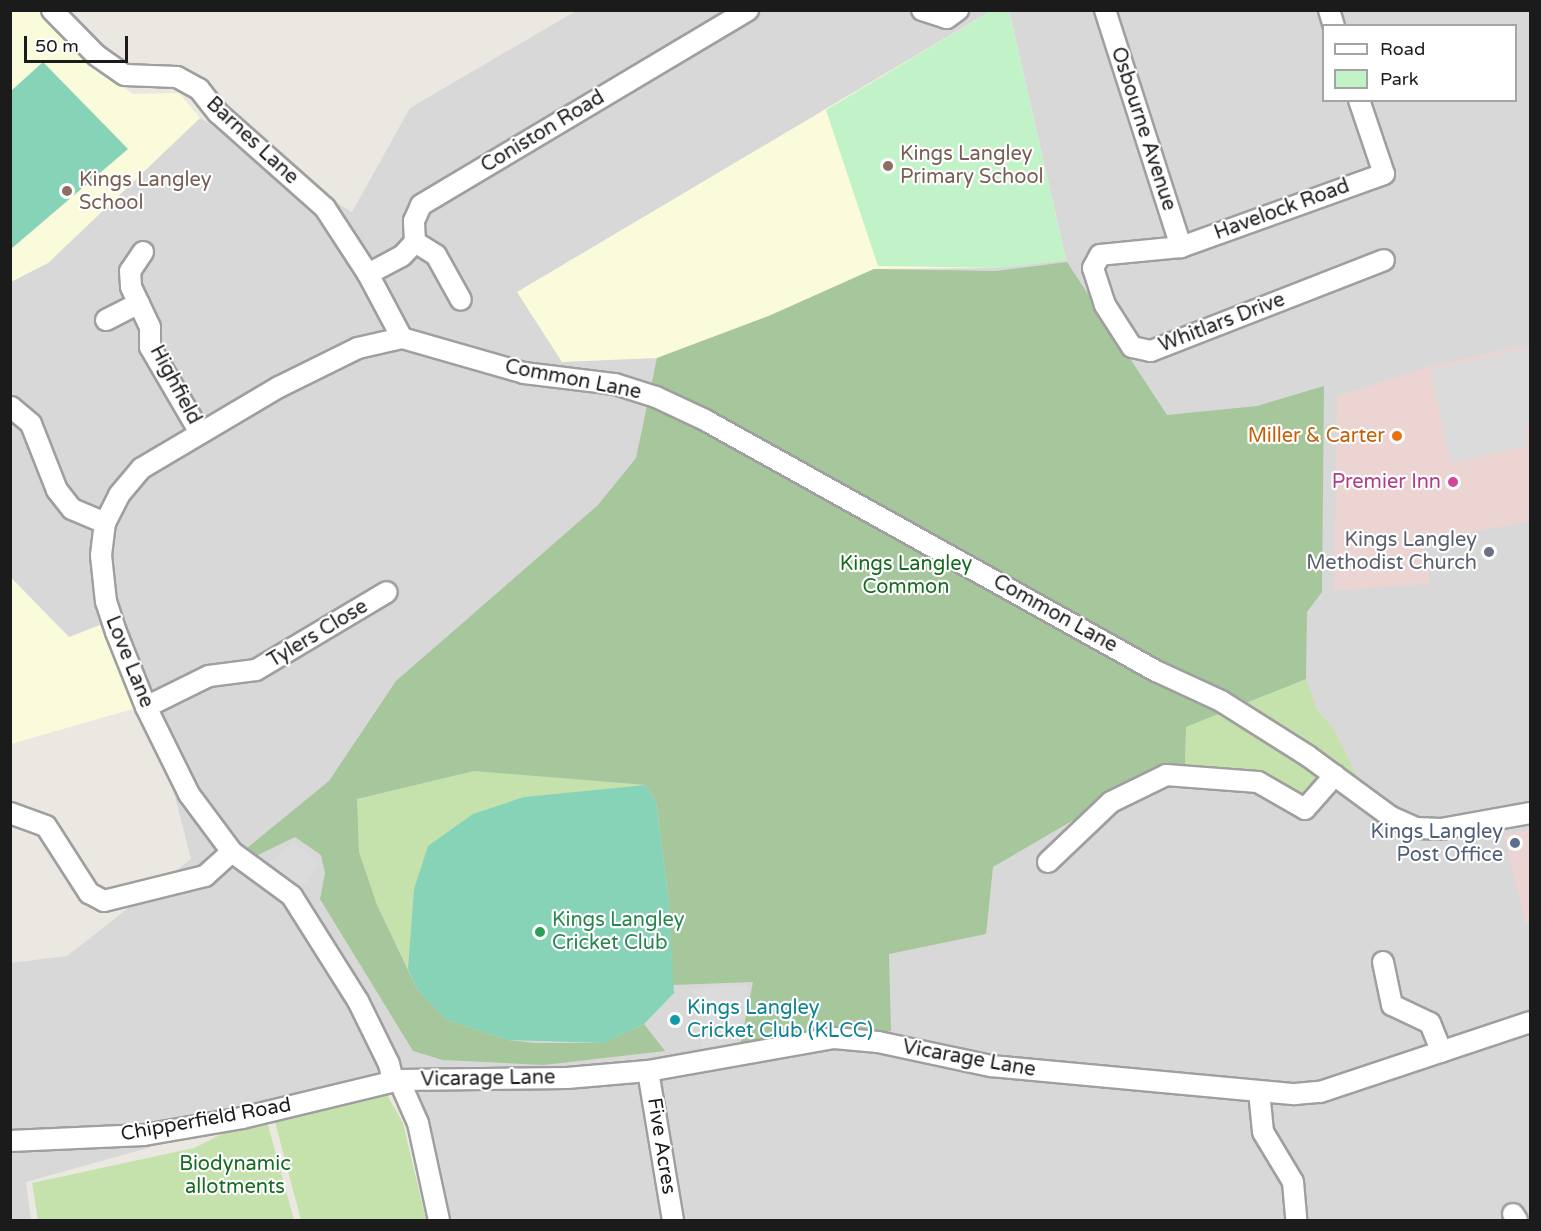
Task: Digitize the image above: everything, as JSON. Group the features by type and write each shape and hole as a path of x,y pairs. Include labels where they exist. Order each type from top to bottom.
{"street":[{"name":"Barnes Lane","path":"52,10 96,55 125,75 177,77 199,89 218,113 325,208 368,274 402,338"},
{"name":"Coniston Road","path":"415,242 414,221 421,205 748,10"},
{"path":"922,10 947,18 958,10"},
{"name":"Osbourne Avenue","path":"1105,10 1181,247"},
{"name":"Havelock Road","path":"1181,247 1384,174 1360,102"},
{"path":"368,274 402,256 415,242 436,255 461,300"},
{"name":"Whitlars Drive","path":"1181,247 1100,255 1093,268 1105,305 1132,347 1151,351 1384,260"},
{"name":"Highfield","path":"143,252 130,271 130,287 150,327 150,347 200,433"},
{"path":"106,320 139,303"},
{"name":"Love Lane","path":"402,338 357,348 323,363 142,468 119,495 105,523 101,555 106,602 146,706 189,794 232,852 292,896 358,1001 418,1123 439,1221"},
{"name":"Common Lane","path":"402,338 524,373 615,384 657,397 705,420 1156,671 1221,701 1335,775 1391,817 1416,828 1459,827 1530,813"},
{"path":"11,407 31,424 57,490 72,509 105,523"},
{"name":"Tylers Close","path":"146,706 209,676 256,670 387,592"},
{"path":"1048,862 1111,802 1166,775 1258,782 1305,808 1335,775"},
{"path":"10,813 46,826 88,893 104,901 205,876 232,852"},
{"path":"1383,962 1392,1005 1430,1023 1442,1052"},
{"name":"Vicarage Lane","path":"396,1080 567,1078 648,1071 834,1038 878,1042 991,1066 1259,1091 1320,1092 1530,1022"},
{"name":"Five Acres","path":"648,1071 673,1221"},
{"name":"Chipperfield Road","path":"10,1141 144,1135 242,1118 396,1080"},
{"path":"1259,1091 1263,1132 1293,1182 1296,1221"}],"shaded area":[{"name":"Kings Langley School","path":"11,11 41,11 90,66 133,94 179,93 200,118 48,263 11,282"},
{"path":"576,11 1530,11 1530,1220 450,1220 446,1195 403,1089 230,1125 26,1182 31,1220 11,1220 10,963 67,956 191,859 172,785 100,625 69,638 11,577 10,282 48,263 200,118 352,212 410,108"},
{"name":"Kings Langley Primary School","path":"991,11 1009,11 1066,260 991,268 874,269 771,315 657,358 562,362 517,292"},
{"path":"1530,344 1530,521 1424,542 1430,584 1334,590 1337,396 1428,367"},
{"path":"1530,347 1530,425 1524,427 1528,446 1451,463 1430,370"},
{"path":"10,577 69,637 100,625 136,708 11,744"},
{"path":"1530,829 1530,922 1525,923 1504,835"},
{"path":"293,842 319,863 301,891 270,863"},
{"path":"748,985 734,1045 700,1048 706,1017 691,989"}],"green space":[{"path":"991,11 1009,11 1066,260 998,268 878,266 826,110"},
{"path":"43,62 128,149 11,249 11,91"},
{"name":"Kings Langley Common","path":"1067,262 1167,415 1257,406 1324,386 1322,592 1307,612 1306,679 1186,727 1185,764 1163,768 993,867 986,934 889,954 891,1031 739,1050 753,982 673,985 668,894 656,802 646,785 474,771 357,799 359,852 377,905 417,989 447,1020 508,1040 535,1043 603,1043 644,1024 665,1051 544,1065 443,1060 413,1051 320,899 325,873 321,855 295,837 256,856 247,848 329,781 396,681 598,505 636,458 657,358 771,315 874,269 995,271"},
{"path":"1306,679 1317,710 1333,728 1368,798 1335,772 1305,803 1260,775 1185,764 1186,727"},
{"path":"474,771 646,785 524,797 473,814 414,889 408,969 377,905 359,852 357,799"},
{"name":"Kings Langley Cricket Club","path":"646,785 656,802 668,894 674,993 644,1024 603,1043 508,1040 447,1020 417,989 408,969 414,889 428,846 473,814 524,797"},
{"path":"387,1095 403,1123 426,1220 301,1220 275,1122"},
{"name":"Biodynamic allotments","path":"268,1125 294,1220 38,1220 32,1183 194,1148 234,1128"}],"place":[{"name":"Kings Langley Primary School","path":"888,166"},
{"name":"Kings Langley School","path":"67,191"},
{"name":"Miller & Carter","path":"1397,436"},
{"name":"Premier Inn","path":"1453,482"},
{"name":"Kings Langley Methodist Church","path":"1489,552"},
{"name":"Kings Langley Post Office","path":"1515,843"},
{"name":"Kings Langley Cricket Club","path":"540,932"},
{"name":"Kings Langley Cricket Club (KLCC)","path":"675,1020"}]}
